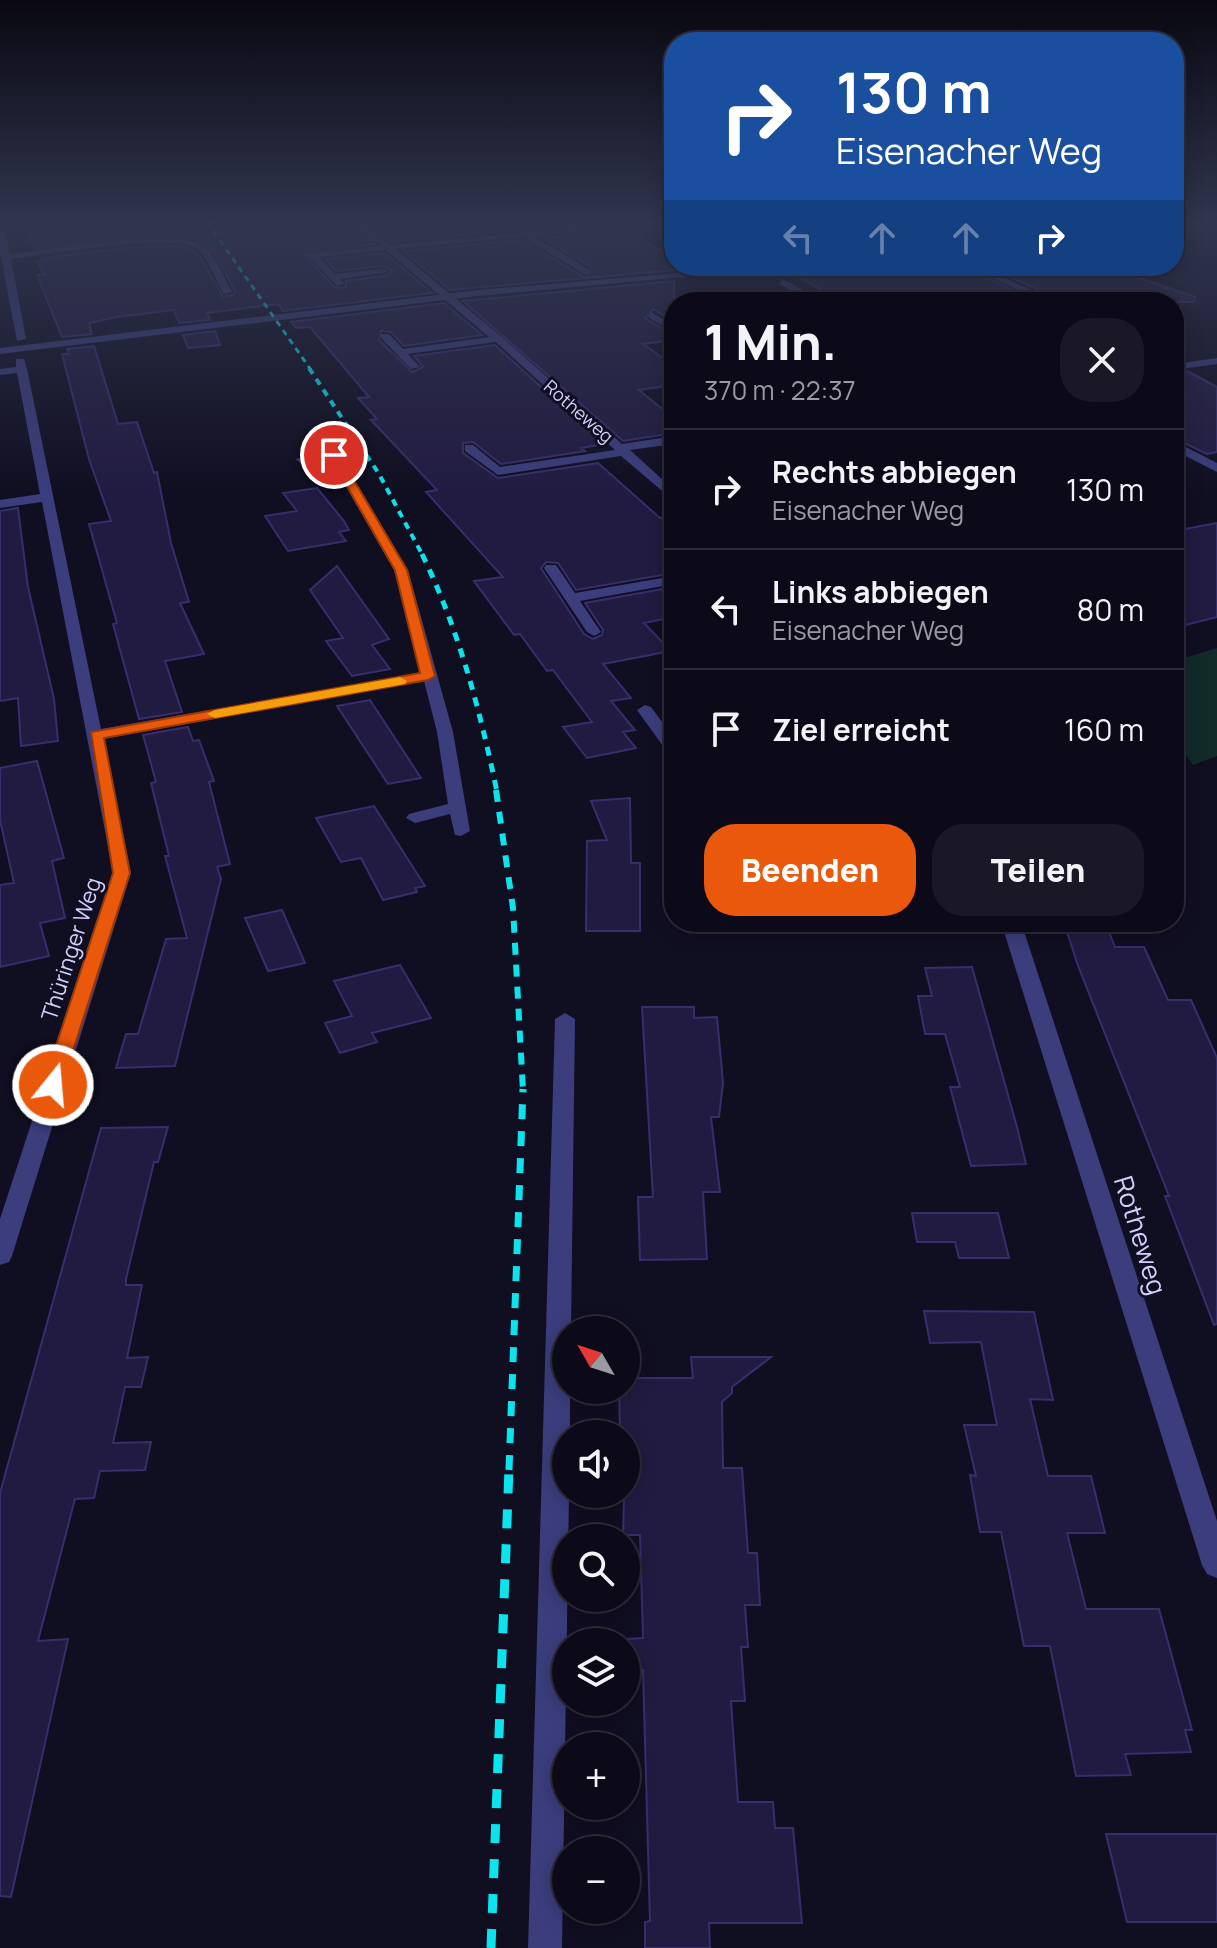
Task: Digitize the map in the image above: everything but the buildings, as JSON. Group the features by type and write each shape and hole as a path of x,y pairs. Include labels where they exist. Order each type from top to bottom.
{"street":[{"path":"16,313 21,339"},
{"path":"0,351 314,313"},
{"name":"Rotheweg","path":"465,313 664,488"},
{"path":"651,315 664,323"},
{"path":"385,336 415,367"},
{"path":"401,352 498,339"},
{"path":"1184,359 1195,364"},
{"path":"1184,366 1217,361"},
{"name":"Thüringer Weg","path":"0,372 21,365 122,873 0,1256"},
{"path":"622,450 664,442"},
{"path":"301,459 330,448 401,570 445,732 461,831"},
{"name":"Rotheweg","path":"469,448 498,471 622,450"},
{"path":"1184,450 1217,468"},
{"path":"0,504 49,497"},
{"path":"551,568 594,632"},
{"path":"573,598 664,582"},
{"path":"96,735 428,676"},
{"path":"645,710 664,736"},
{"path":"415,818 457,807"},
{"name":"Rotheweg","path":"1014,932 1217,1565"},
{"path":"545,1948 565,1019"}],"green space":[{"path":"1217,648 1217,756 1193,765 1184,751 1184,658"}],"railway":[{"path":"271,313 311,370"},
{"path":"309,368 379,474 422,555"},
{"path":"422,555 447,612 467,671 497,792"},
{"path":"496,790 513,908 523,1090"},
{"path":"509,1470 523,1090"},
{"path":"491,1948 509,1468"}],"slow traffic":[{"path":"215,714 400,681"}],"route":[{"path":"53,1085 122,873 96,735 428,676 401,570 334,455"}]}
